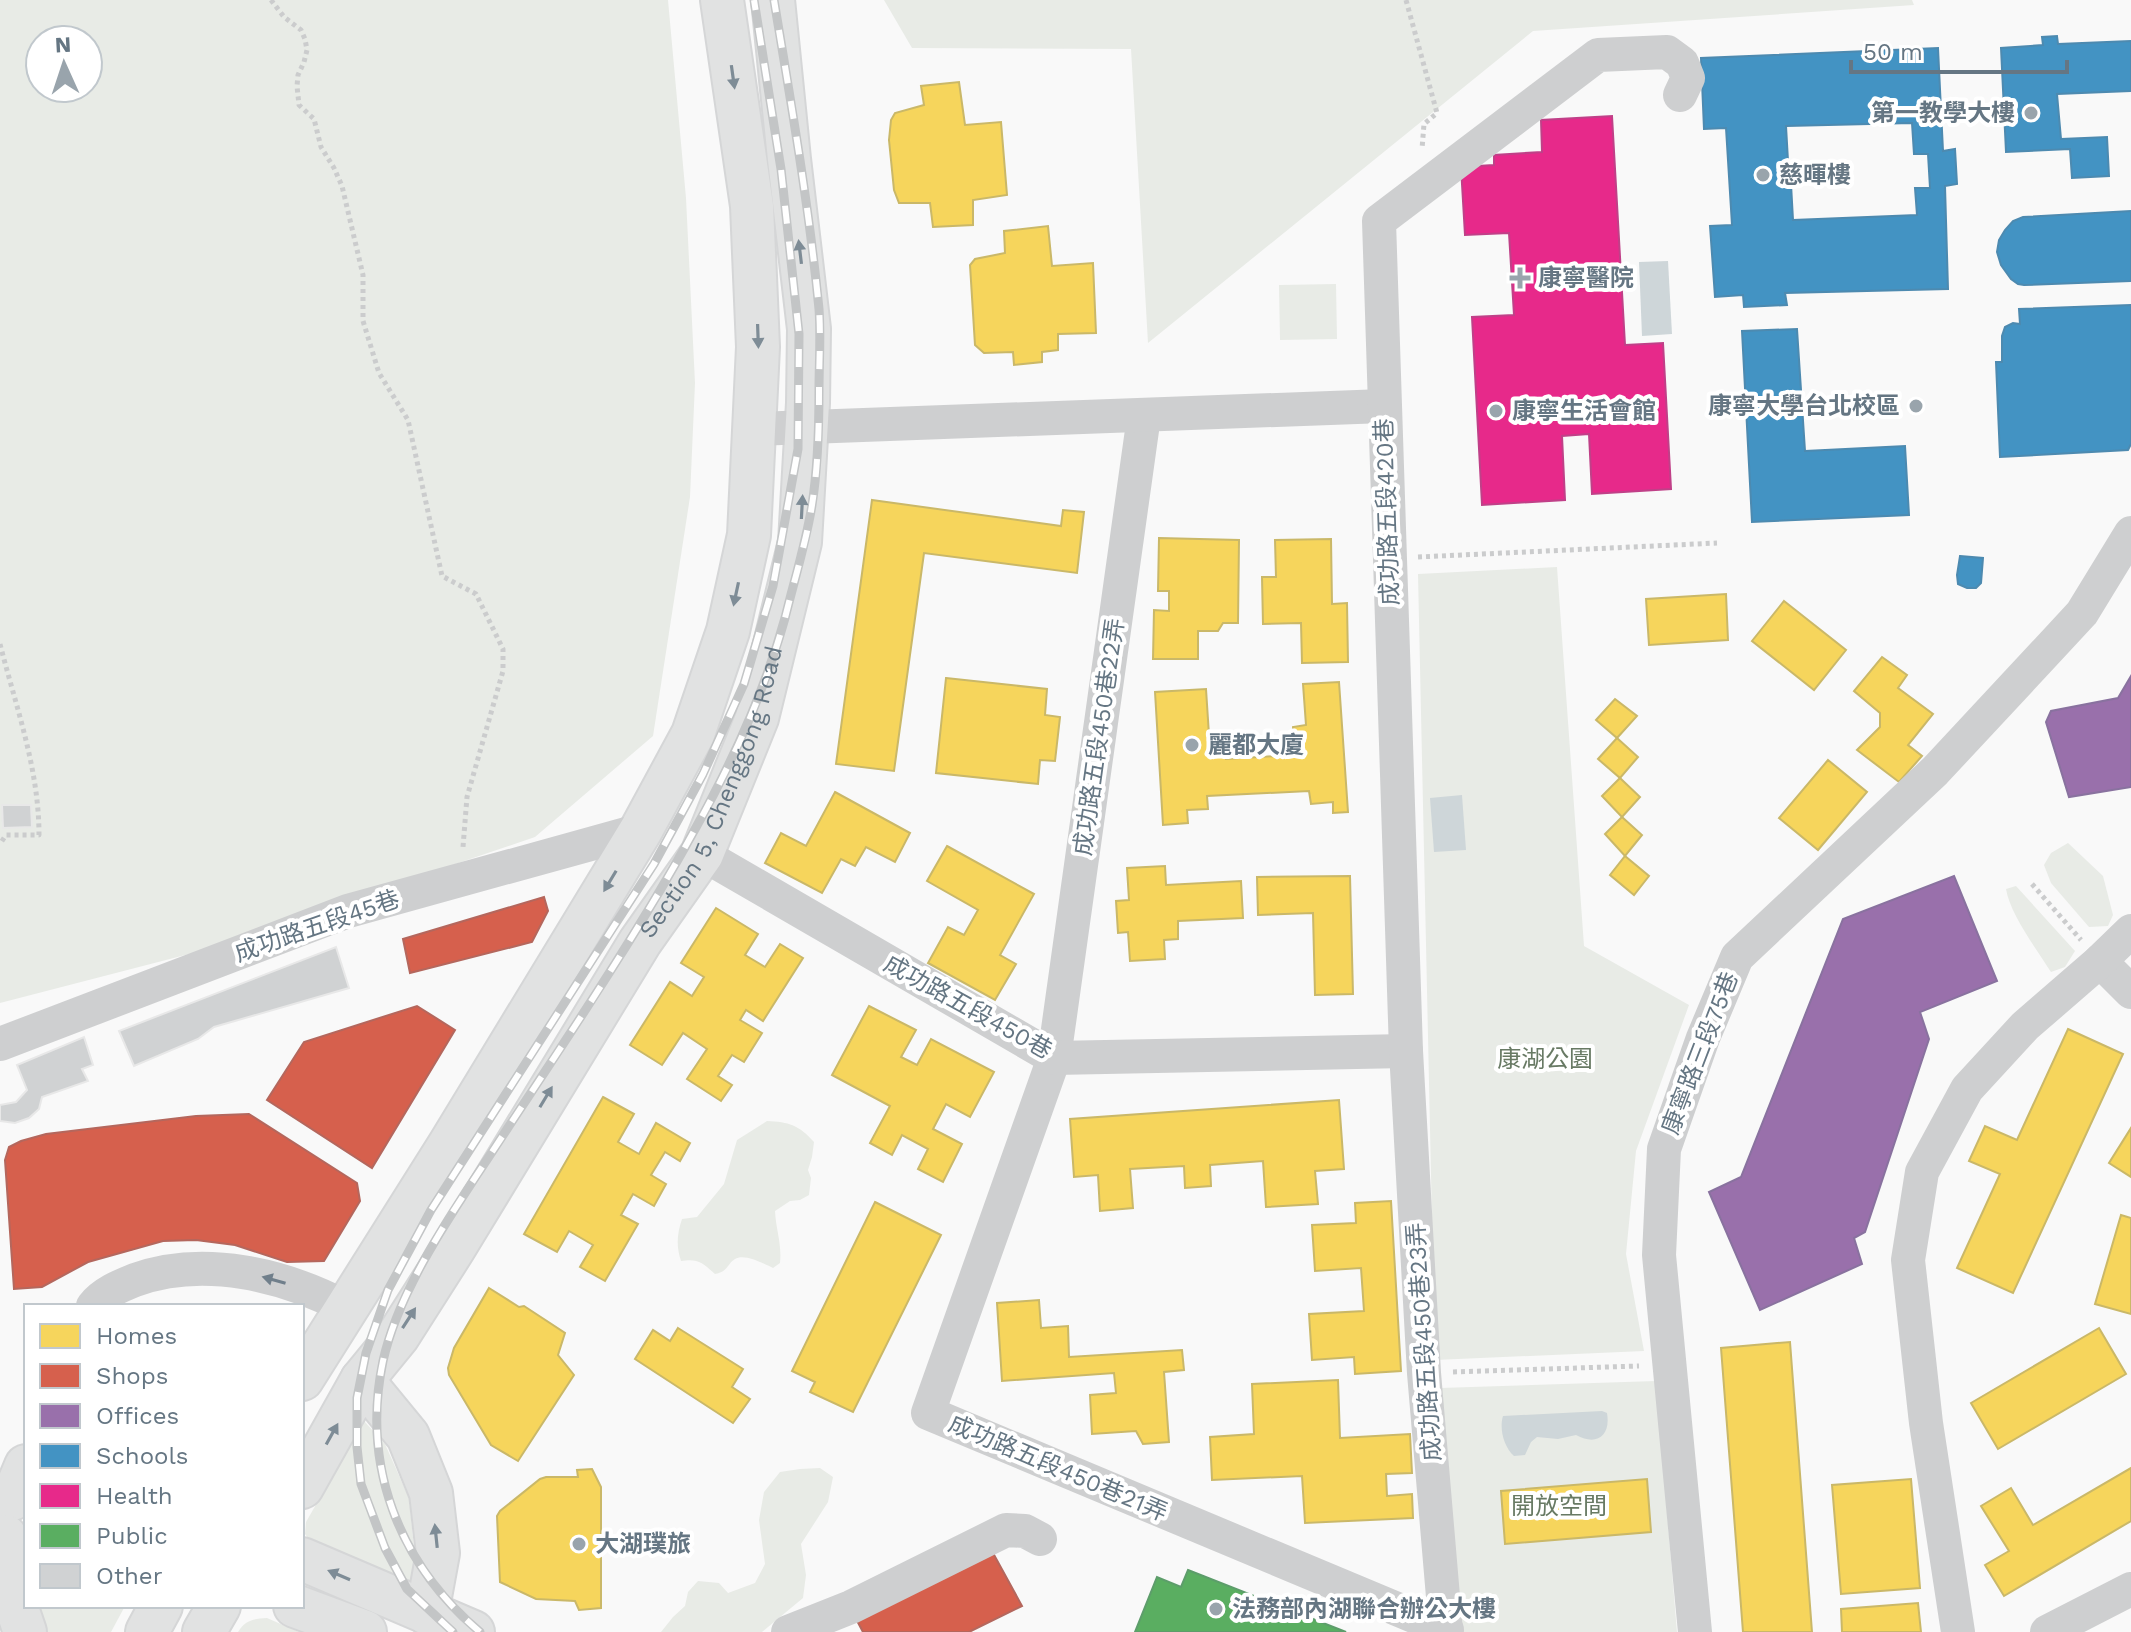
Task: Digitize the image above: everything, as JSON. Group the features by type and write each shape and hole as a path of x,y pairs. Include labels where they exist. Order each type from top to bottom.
{"main road":[{"name":"Section 5, Chenggong Road","path":"305,1370 450,1144 641,830 693,734 728,631 749,535 758,347 752,206 722,0"},
{"name":"Section 5, Chenggong Road","path":"304,1483 362,1380 398,1336 640,942 702,854 757,718 800,542 807,428 809,329 773,0"},
{"path":"362,1380 408,1436 431,1493 438,1553 427,1613"},
{"path":"13,1511 9,1585 25,1632"},
{"path":"304,1560 473,1632"},
{"path":"147,1632 160,1608"},
{"path":"204,1632 218,1608"},
{"path":"300,1608 365,1632"}],"street":[{"path":"1384,406 1379,221 1598,55 1667,52 1682,63 1688,78 1680,95"},
{"name":"成功路五段420巷","path":"754,429 1384,406 1406,1051"},
{"name":"成功路五段450巷22弄","path":"1054,1058 1144,416"},
{"name":"康寧路三段75巷","path":"1695,1632 1659,1255 1664,1149 1703,1038 1737,957 1935,771 2082,613 2131,533"},
{"name":"成功路五段45巷","path":"0,1044 348,911 641,830"},
{"name":"成功路五段450巷","path":"702,854 1054,1058 1406,1051"},
{"path":"1958,1632 1926,1423 1908,1260 1922,1172 1967,1089 2025,1026 2131,931"},
{"path":"2100,961 2131,992"},
{"name":"成功路五段450巷23弄","path":"1406,1051 1424,1373 1446,1631"},
{"name":"成功路五段450巷21弄","path":"1054,1058 928,1413 1446,1631"},
{"path":"95,1304 119,1286 145,1277 182,1270 211,1270 258,1275 320,1294 347,1308"},
{"path":"788,1632 851,1607 1006,1530 1025,1531 1040,1539"},
{"path":"2067,1627 2131,1589"}],"path":[{"path":"271,0 284,17 301,30 305,39 307,50 298,75 299,105 314,119 321,147 342,186 363,275 363,321 379,373 408,420 442,576 476,594 503,649 503,671 467,797 463,849"},
{"path":"1406,0 1437,113 1424,124"},
{"path":"1417,557 1717,543"},
{"path":"0,644 33,769 39,820 39,835 6,835 0,844"},
{"path":"2032,884 2100,961"},
{"path":"1424,1373 1668,1365"}],"green space":[{"path":"0,0 668,0 686,198 695,383 690,497 653,736 535,837 193,953 0,1003"},
{"path":"884,0 1912,0 1914,5 1533,31 1148,343 1131,49 912,48"},
{"path":"1336,284 1337,339 1280,340 1279,285"},
{"name":"康湖公園","path":"1557,567 1584,946 1689,1005 1636,1151 1626,1254 1644,1351 1435,1360 1418,574"},
{"path":"2068,843 2103,876 2113,915 2108,926 2089,927 2051,883 2044,865 2051,853"},
{"path":"2016,886 2075,951 2065,967 2051,972 2025,932 2006,889"},
{"path":"767,1121 793,1126 814,1142 808,1170 811,1178 809,1195 790,1201 775,1211 780,1263 773,1268 744,1257 735,1259 715,1274 700,1262 681,1261 678,1240 682,1219 697,1217 724,1184 737,1140"},
{"name":"開放空間","path":"1656,1381 1677,1632 1458,1632 1440,1388"},
{"path":"364,1421 385,1444 409,1498 415,1557 411,1584 311,1542 305,1534 306,1522"},
{"path":"820,1468 833,1477 828,1502 801,1544 806,1575 803,1598 762,1632 661,1632 685,1606 688,1592 698,1581 719,1583 728,1593 755,1583 765,1564 759,1520 764,1492 780,1472"},
{"path":"30,1608 124,1608 111,1632 40,1632"},
{"path":"267,1618 299,1632 238,1632 250,1621"}],"shaded area":[{"path":"1668,261 1672,334 1642,336 1639,262"},
{"path":"1462,795 1466,850 1434,852 1430,798"},
{"path":"1607,1413 1607,1428 1596,1439 1576,1435 1558,1439 1537,1437 1525,1455 1514,1456 1503,1438 1503,1416"}],"building: Homes":[{"path":"959,82 965,125 1001,122 1007,195 973,200 973,225 933,227 930,203 899,203 894,190 889,140 891,120 895,113 924,105 921,86"},
{"path":"1048,226 1052,266 1093,263 1096,333 1058,334 1058,350 1042,352 1042,362 1014,365 1013,352 984,353 975,345 970,265 975,259 1005,253 1004,231"},
{"path":"872,500 1061,526 1063,510 1084,512 1077,573 924,553 894,771 836,764"},
{"name":"麗都大廈","path":"1159,538 1239,540 1238,623 1223,623 1218,631 1198,631 1198,659 1153,659 1154,610 1169,611 1169,591 1158,591"},
{"name":"麗都大廈","path":"1331,539 1332,604 1347,603 1348,662 1302,663 1301,623 1263,624 1262,577 1276,577 1275,540"},
{"path":"1726,594 1728,640 1649,645 1646,599"},
{"path":"1784,601 1846,650 1814,690 1752,641"},
{"path":"1882,657 1907,675 1898,688 1933,714 1908,745 1922,756 1899,782 1857,750 1880,727 1880,713 1854,691"},
{"path":"946,678 1047,689 1045,715 1060,717 1055,761 1040,760 1038,784 936,773"},
{"name":"麗都大廈","path":"1339,682 1348,812 1333,813 1333,802 1311,804 1309,791 1207,796 1208,809 1187,810 1188,823 1163,825 1155,692 1206,689 1209,735 1225,734 1226,759 1295,755 1293,727 1306,725 1303,684"},
{"path":"1615,699 1637,716 1617,738 1596,720"},
{"path":"1617,738 1638,757 1620,778 1598,759"},
{"path":"1828,760 1867,792 1818,850 1779,818"},
{"path":"1620,778 1640,797 1622,817 1602,796"},
{"path":"835,792 910,833 895,862 866,847 855,866 841,859 822,893 765,863 781,833 806,846"},
{"path":"1622,817 1642,835 1625,856 1605,834"},
{"path":"947,846 1034,894 1000,955 1016,964 995,1000 928,963 948,927 964,935 978,910 927,881"},
{"path":"1625,856 1649,876 1634,895 1610,875"},
{"path":"1165,866 1166,885 1241,881 1243,918 1178,921 1178,939 1164,940 1165,959 1130,961 1128,932 1118,933 1116,901 1129,900 1127,868"},
{"path":"1350,876 1353,994 1315,995 1313,913 1258,915 1257,877"},
{"path":"716,908 758,934 745,955 765,967 780,944 803,958 763,1021 746,1010 740,1020 762,1033 744,1062 732,1055 718,1076 732,1085 721,1101 687,1079 707,1049 683,1033 662,1065 630,1045 670,982 692,996 704,977 681,963"},
{"path":"869,1006 916,1030 901,1057 917,1065 931,1039 994,1072 970,1117 946,1104 933,1129 962,1144 943,1182 918,1169 928,1149 902,1135 892,1155 870,1143 890,1106 832,1075"},
{"path":"2068,1029 2123,1054 2013,1293 1957,1268 2000,1174 1969,1161 1985,1126 2017,1140"},
{"path":"603,1097 634,1114 618,1142 639,1154 656,1123 690,1143 680,1161 665,1152 651,1175 666,1184 654,1206 633,1194 621,1215 638,1224 605,1281 580,1267 593,1245 569,1231 557,1252 524,1234"},
{"path":"1339,1100 1344,1169 1315,1171 1318,1204 1266,1207 1263,1161 1210,1165 1211,1186 1185,1188 1184,1166 1130,1169 1133,1208 1100,1211 1098,1175 1074,1177 1070,1119"},
{"path":"2131,1128 2131,1177 2109,1163"},
{"path":"1391,1201 1401,1371 1355,1374 1354,1357 1312,1360 1309,1314 1364,1311 1361,1268 1315,1271 1312,1225 1356,1223 1355,1203"},
{"path":"875,1202 941,1235 853,1412 810,1392 815,1382 792,1371"},
{"path":"2121,1215 2131,1218 2131,1314 2095,1304"},
{"path":"489,1288 565,1333 558,1355 574,1375 518,1461 491,1445 449,1375 454,1348"},
{"path":"1039,1300 1041,1328 1068,1326 1069,1357 1182,1350 1184,1370 1164,1372 1169,1442 1143,1444 1136,1431 1092,1434 1090,1395 1116,1393 1114,1373 1002,1381 997,1303"},
{"path":"678,1328 743,1369 732,1387 750,1399 733,1423 635,1359 653,1330 670,1341"},
{"path":"2099,1328 2126,1374 1998,1449 1971,1403"},
{"path":"1790,1342 1812,1632 1743,1632 1721,1348"},
{"path":"1338,1380 1340,1438 1410,1434 1412,1473 1386,1474 1387,1496 1412,1494 1413,1518 1305,1523 1302,1476 1212,1480 1210,1437 1254,1434 1252,1384"},
{"path":"2131,1468 2131,1521 2004,1596 1985,1565 2009,1551 1981,1506 2011,1488 2033,1525"},
{"path":"592,1469 601,1487 601,1608 579,1610 575,1601 536,1599 500,1582 497,1516 500,1511 540,1479 578,1477 577,1470"},
{"path":"1647,1479 1651,1532 1505,1544 1501,1491"},
{"path":"1911,1479 1920,1588 1841,1594 1832,1485"},
{"path":"1918,1603 1921,1632 1842,1632 1841,1609"}],"building: Shops":[{"path":"544,897 548,911 532,942 410,973 403,939"},
{"path":"417,1006 455,1030 372,1168 267,1100 304,1042"},
{"path":"249,1114 357,1183 360,1201 324,1261 287,1262 235,1245 196,1240 163,1241 88,1262 42,1287 14,1289 5,1160 9,1147 46,1134 196,1116"},
{"path":"993,1553 1022,1606 969,1632 863,1632 855,1617"}],"building: Offices":[{"path":"2131,676 2131,787 2069,797 2046,722 2051,711 2118,698"},
{"path":"1954,876 1997,981 1920,1012 1929,1039 1865,1232 1854,1238 1862,1264 1760,1310 1709,1192 1741,1177 1843,919"}],"building: Schools":[{"name":"第一教學大樓","path":"2057,36 2058,44 2131,41 2131,91 2057,94 2061,139 2107,137 2109,176 2072,178 2070,149 2006,152 2001,48 2043,45 2042,37"},
{"name":"慈暉樓","path":"1938,48 1943,151 1955,149 1957,184 1945,186 1948,289 1785,293 1787,305 1744,307 1743,295 1715,297 1710,226 1732,225 1726,128 1704,129 1701,58","holes":["1912,123 1914,154 1928,154 1930,188 1915,188 1917,215 1793,220 1791,184 1797,172 1788,161 1786,126"]},
{"path":"2131,211 2131,281 2024,285 2011,279 2001,265 1997,252 1999,240 2013,221 2023,217"},
{"path":"2131,305 2131,444 2128,450 2000,457 1996,362 2002,362 2005,327 2020,324 2019,309"},
{"path":"1797,329 1805,451 1905,446 1909,515 1752,522 1742,331"},
{"path":"1960,556 1983,558 1981,583 1976,588 1958,584"}],"building: Health":[{"path":"1612,116 1625,345 1663,343 1671,489 1592,494 1589,434 1562,436 1565,500 1482,505 1472,317 1514,315 1509,233 1465,235 1461,167 1494,165 1494,155 1542,152 1541,120"}],"building: Public":[{"name":"法務部內湖聯合辦公大樓","path":"1188,1570 1346,1632 1135,1632 1157,1577 1181,1587"}],"building: Other":[{"path":"2,805 31,805 32,827 3,828"},
{"path":"336,947 349,988 214,1027 198,1039 134,1066 119,1031"},
{"path":"84,1037 93,1065 82,1069 88,1081 42,1097 39,1109 29,1118 15,1123 0,1121 0,1105 16,1102 27,1090 17,1065"}],"railway":[{"path":"453,1632 407,1589 385,1548 361,1484 357,1398 366,1353 388,1290 431,1210 654,864 703,774 744,684 773,586 798,449 799,334 781,169 754,0"},
{"path":"480,1632 428,1576 408,1544 393,1510 377,1438 383,1361 404,1300 436,1239 628,944 673,869 734,754 777,646 807,533 814,491 820,329 805,193 774,0"}],"place":[{"name":"第一教學大樓","path":"2031,113"},
{"name":"慈暉樓","path":"1763,175"},
{"name":"康寧醫院","path":"1520,278"},
{"name":"康寧大學台北校區","path":"1916,406"},
{"name":"康寧生活會館","path":"1496,411"},
{"name":"麗都大廈","path":"1192,745"},
{"name":"大湖璞旅","path":"579,1544"},
{"name":"法務部內湖聯合辦公大樓","path":"1216,1609"}]}
